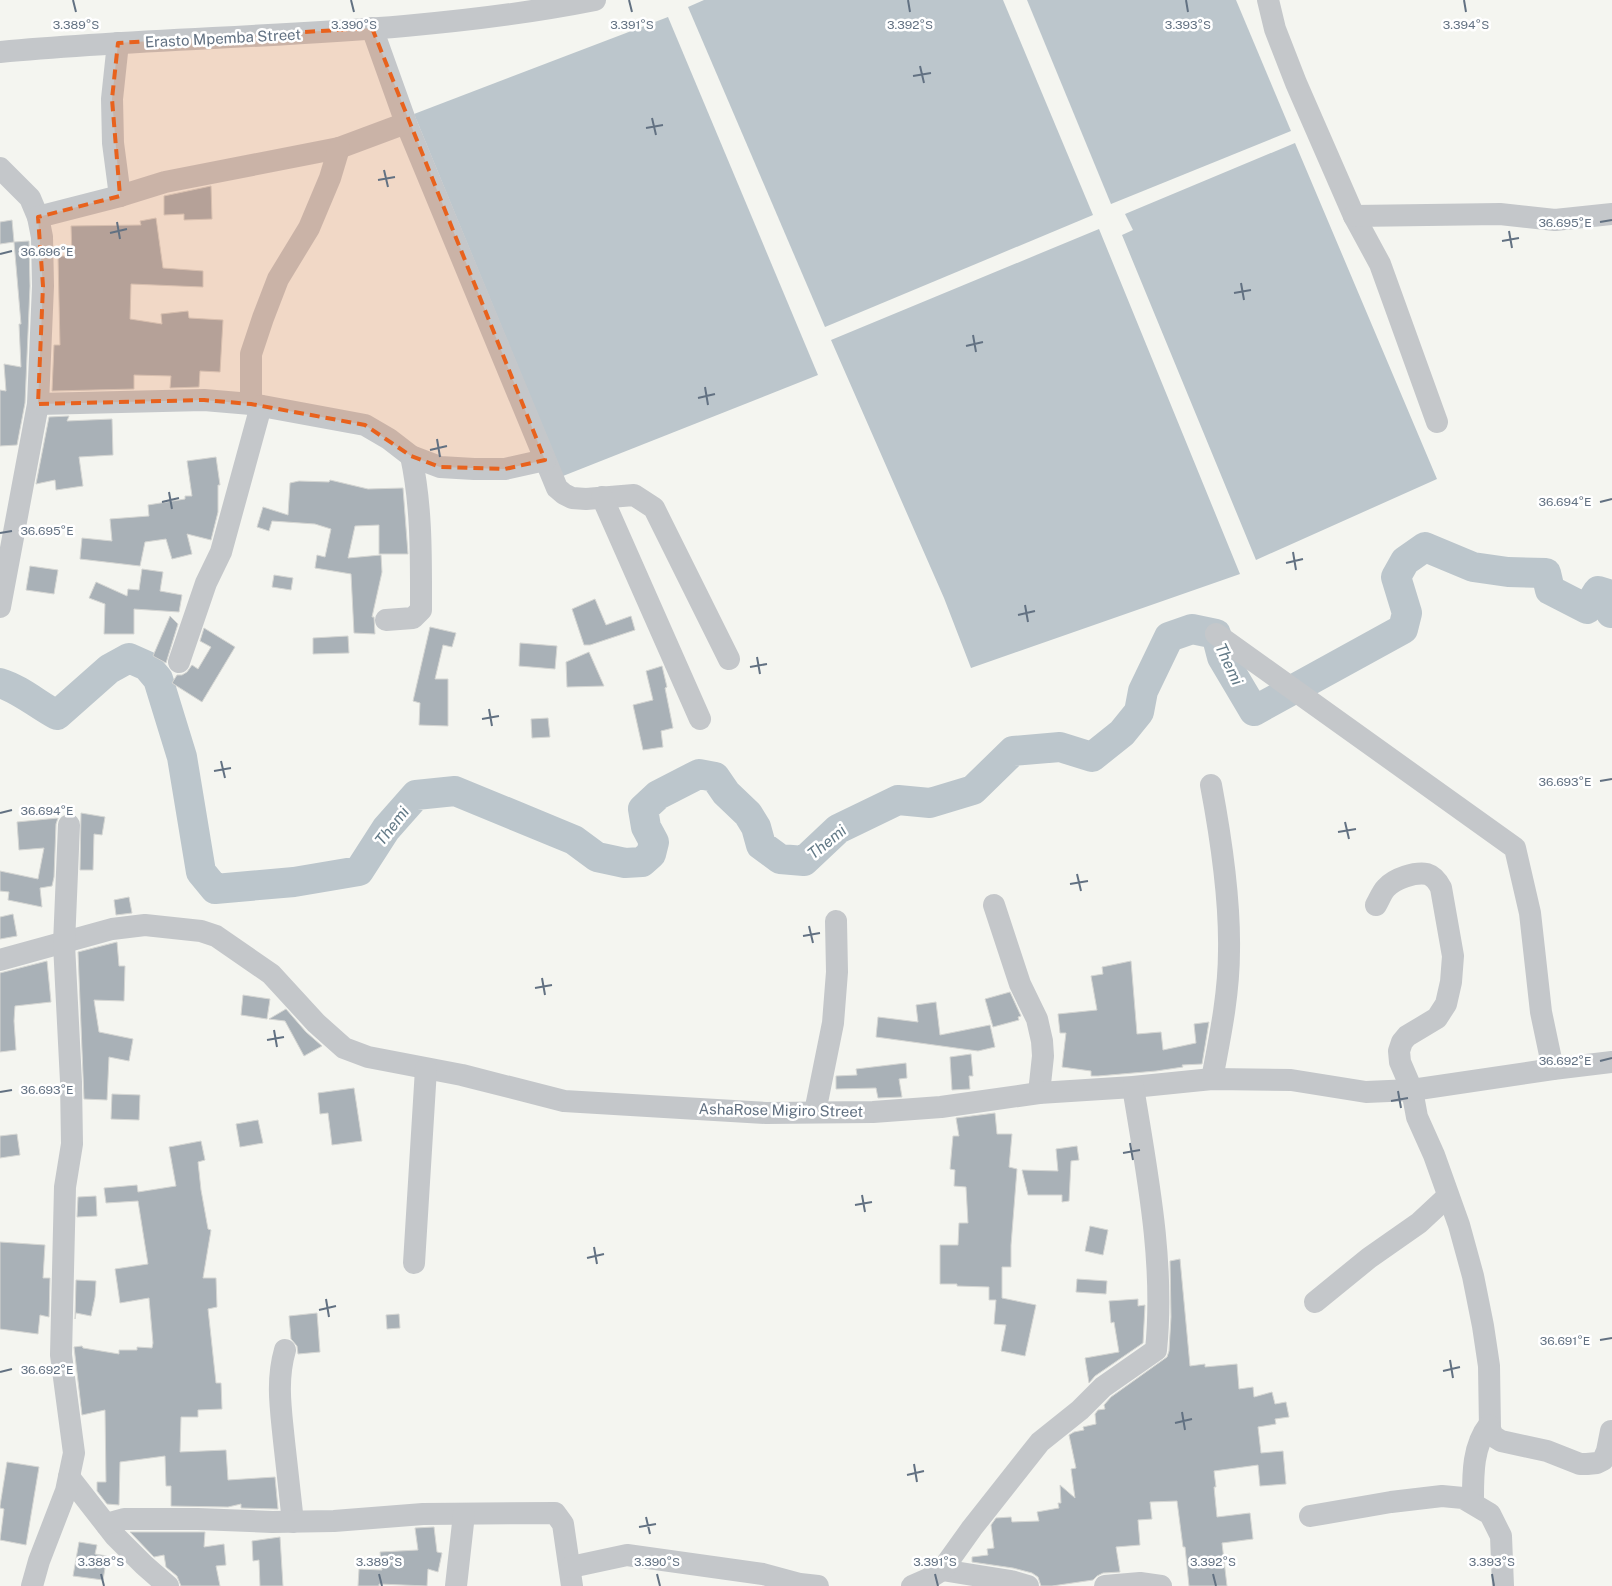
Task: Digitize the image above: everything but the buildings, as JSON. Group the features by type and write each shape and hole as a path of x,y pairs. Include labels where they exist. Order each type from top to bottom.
{"street":[{"name":"Erasto Mpemba Street","path":"0,52 372,28 503,16 595,0"},
{"path":"1268,0 1275,29 1296,83 1354,216 1380,264 1436,422"},
{"path":"372,28 406,123 557,488 572,498 586,499 634,495 654,508 729,659"},
{"path":"118,43 112,99 113,143 120,196"},
{"path":"38,217 174,180 339,148 406,123"},
{"path":"179,662 206,583 221,552 256,405 252,354 263,318 278,279 310,228 330,178 339,148"},
{"path":"0,168 30,198 38,217 42,237 43,286 38,404 0,607"},
{"path":"1354,216 1500,214 1556,220 1612,214"},
{"path":"38,404 204,400 256,405 365,425 389,439 411,456 440,467 505,469 545,460"},
{"path":"386,620 413,618 421,610 420,530 415,476 411,456"},
{"path":"602,497 700,718"},
{"path":"1216,634 1515,848 1530,913 1541,1012 1553,1069"},
{"path":"1211,785 1222,859 1229,952 1225,1008 1212,1079"},
{"path":"32,1586 38,1561 66,1491 74,1454 61,1355 61,1290 65,1186 72,1144 64,944 67,918 69,825"},
{"path":"1376,905 1386,888 1398,880 1414,874 1428,874 1436,880 1441,888 1453,956 1451,982 1446,1004 1437,1018 1407,1036 1402,1042 1399,1051 1402,1069 1412,1090 1417,1117 1434,1155 1459,1225 1473,1276 1489,1366 1489,1425 1493,1436 1501,1442 1547,1451 1580,1464 1587,1464 1603,1460 1612,1431"},
{"path":"994,905 1020,984 1037,1020 1043,1056 1039,1093"},
{"path":"815,1112 833,1023 837,972 836,921"},
{"name":"AshaRose Migiro Street","path":"0,960 112,930 146,925 201,931 216,936 271,974 316,1023 344,1048 368,1057 462,1075 564,1101 766,1113 873,1112 941,1107 1039,1093 1133,1087 1212,1079 1291,1080 1366,1092 1412,1090 1612,1062"},
{"path":"414,1263 426,1069"},
{"path":"928,1580 1040,1442 1080,1410 1103,1387 1156,1350 1158,1300 1156,1250 1133,1087"},
{"path":"1315,1302 1369,1258 1419,1223 1448,1196"},
{"path":"285,1350 280,1365 279,1401 293,1522"},
{"path":"1473,1503 1473,1477 1477,1452 1482,1435 1489,1425"},
{"path":"68,1477 106,1524 144,1565 168,1586"},
{"path":"1310,1516 1391,1502 1442,1496 1463,1498 1490,1514 1501,1536 1502,1586"},
{"path":"106,1524 139,1519 293,1522 334,1521 423,1514 556,1513 563,1524 572,1576 627,1555 763,1574 800,1584 818,1586"},
{"path":"456,1586 464,1514"},
{"path":"928,1580 1010,1581 1028,1586"},
{"path":"1105,1586 1140,1583 1161,1586"}],"highlighted area":[{"path":"372,28 545,460 505,469 440,467 411,456 365,425 251,404 204,400 38,404 43,286 38,217 120,196 112,99 118,43"}],"shaded area":[{"path":"704,0 1003,0 1093,215 825,327 688,7"},
{"path":"1027,0 1236,0 1291,131 1111,204"},
{"path":"668,17 818,375 563,476 414,114"},
{"path":"1295,143 1437,479 1256,560 1122,235 1133,230 1125,214"},
{"path":"1099,229 1240,574 971,668 944,598 831,340"}],"waterway":[{"name":"Themi","path":"0,683 22,693 57,715 109,669 129,658 147,666 158,679 182,757 201,872 215,889 294,882 359,871 386,829 416,795 455,791 574,840 597,857 625,863 642,862 651,854 654,842 646,827 643,809 658,795 699,774 715,777 726,793 748,814 756,827 761,845 780,859 804,861 838,829 898,800 930,803 973,790 1013,751 1060,747 1092,757 1122,733 1139,712 1143,691 1169,637 1192,629 1216,634 1222,657 1254,711 1403,629 1407,613 1396,577 1405,561 1425,547 1473,567 1508,572 1546,573 1550,590 1587,609 1598,591 1612,595 1612,613"}]}
